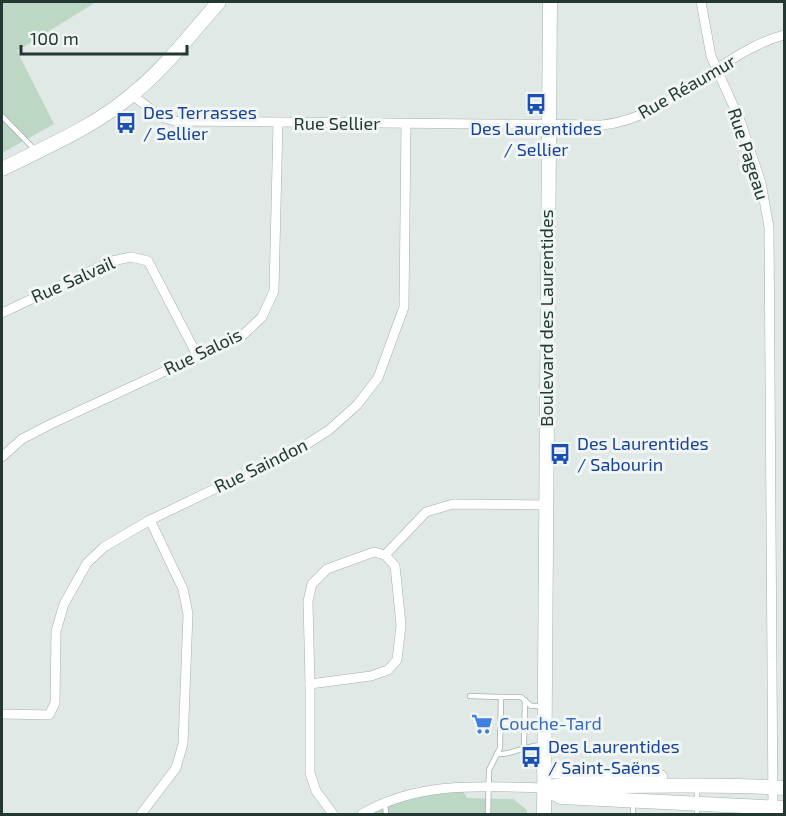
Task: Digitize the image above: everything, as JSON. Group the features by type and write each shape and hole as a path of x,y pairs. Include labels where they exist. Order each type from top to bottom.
{"street":[{"path":"2,169 62,140 132,95 154,75 219,2"},
{"name":"Boulevard des Laurentides","path":"544,814 550,2"},
{"name":"Rue Pageau","path":"701,2 709,47 716,69 741,123 761,183 769,227 779,788 777,810"},
{"name":"Rue Réaumur","path":"549,126 602,125 633,119 716,69 784,35"},
{"name":"Rue Sellier","path":"132,95 160,117 175,121 549,126"},
{"name":"Rue Salois","path":"2,457 22,440 51,424 243,335 262,318 274,291 278,123"},
{"name":"Rue Saindon","path":"2,714 49,715 55,703 56,631 64,604 87,563 104,547 150,520 304,446 329,430 357,405 378,378 404,307 406,124"},
{"name":"Rue Salvail","path":"2,313 112,261 131,257 148,261 197,355"},
{"path":"385,555 426,512 453,504 546,505"},
{"path":"141,814 176,768 183,744 188,614 183,589 150,520"},
{"path":"310,684 371,676 388,670 397,660 401,625 398,595 394,566 385,555 374,552 327,569 312,584 308,601 310,773 316,791 333,814"},
{"path":"544,771 662,777 698,784"},
{"path":"362,814 385,803 417,793 460,786 544,788 560,784 602,786 698,784 779,788"},
{"path":"544,788 561,797 633,807 777,810"}],"lane":[{"path":"2,116 37,152"},
{"path":"470,696 521,697 531,706 545,706"},
{"path":"488,814 489,770 500,748 501,697"},
{"path":"524,747 525,700"},
{"path":"500,723 525,724"},
{"path":"497,754 510,755 524,747 544,745"},
{"path":"697,809 698,784"},
{"path":"385,803 386,814"}],"green space":[{"path":"2,2 96,2 17,51 54,124 2,153"},
{"path":"460,786 467,798 513,799 527,810 527,814 362,814 371,809"}],"place":[{"name":"Des Laurentides / Sellier","path":"536,104"},
{"name":"Des Terrasses / Sellier","path":"126,123"},
{"name":"Des Laurentides / Sabourin","path":"560,454"},
{"name":"Couche-Tard","path":"482,724"},
{"name":"Des Laurentides / Saint-Saëns","path":"531,757"}]}
